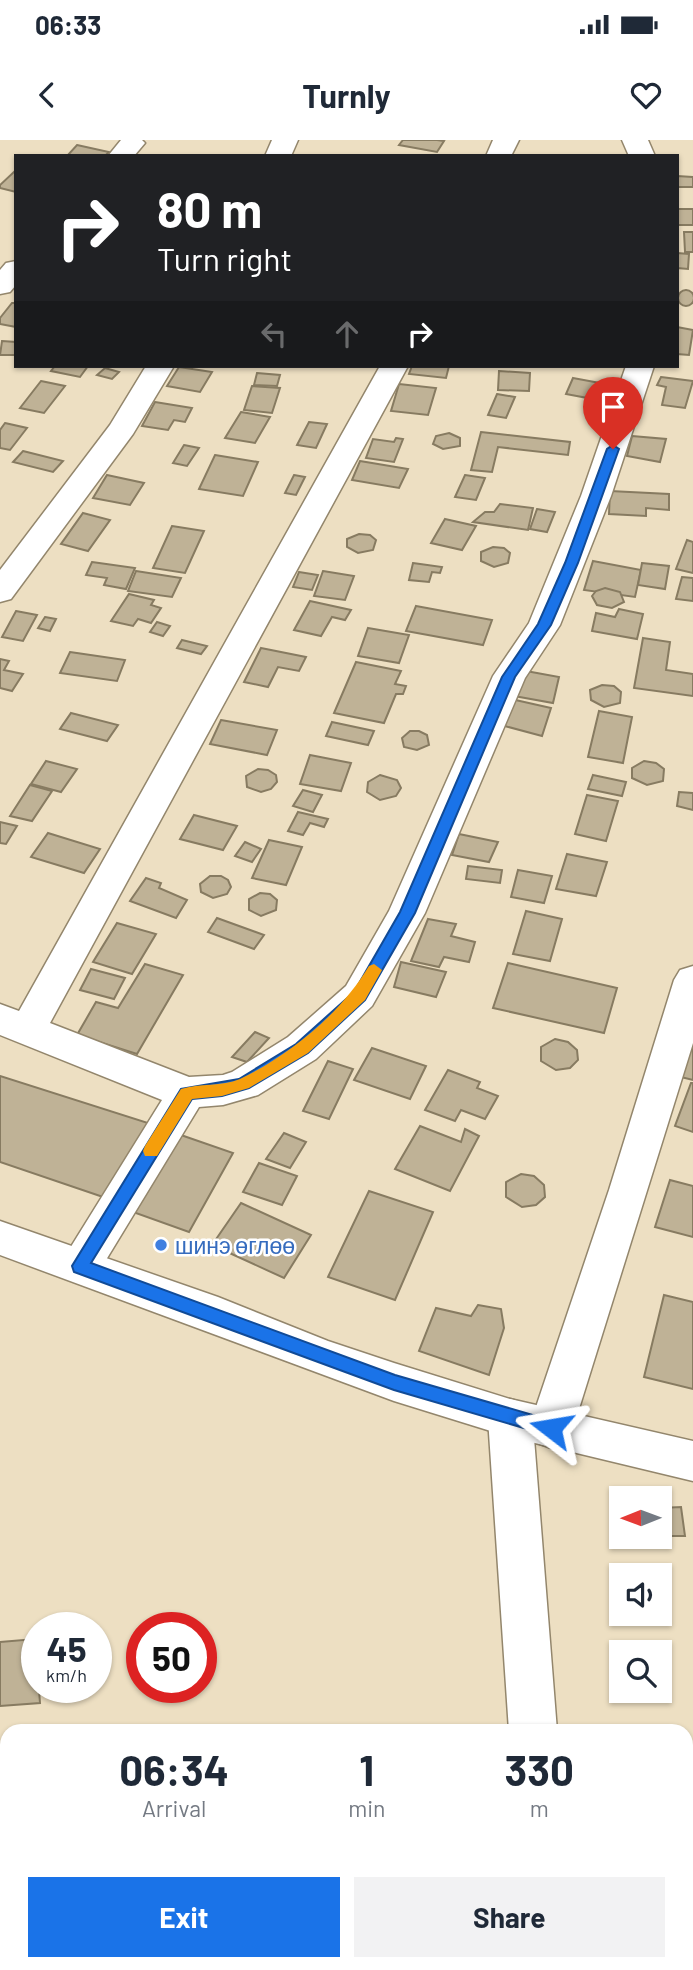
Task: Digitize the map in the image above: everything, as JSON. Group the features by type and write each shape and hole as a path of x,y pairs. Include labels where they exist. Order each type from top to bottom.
{"street":[{"path":"0,286 14,271"},
{"path":"0,592 122,428 159,368"},
{"path":"393,368 14,1024 187,1093 222,1090 244,1084 302,1048 359,996 407,913 509,677 544,625 592,507 639,368"},
{"path":"533,1724 530,1423 629,1190 693,980"},
{"path":"80,1266 187,1093"},
{"path":"0,1238 203,1310 318,1356 530,1423 693,1461"}],"building":[{"path":"403,140 444,141 437,152 399,145"},
{"path":"77,145 109,152 107,154 69,154"},
{"path":"14,172 14,192 0,188"},
{"path":"679,176 693,177 693,187 679,187"},
{"path":"679,209 693,209 693,225 679,225"},
{"path":"684,232 693,232 693,252 685,252"},
{"path":"679,253 689,254 688,269 679,268"},
{"path":"686,290 693,295 692,304 680,304 680,292"},
{"path":"14,303 14,327 0,324 0,318"},
{"path":"679,327 693,330 689,355 679,354"},
{"path":"2,341 14,342 14,355 0,355"},
{"path":"53,368 87,368 80,377 51,371"},
{"path":"105,368 119,372 112,379 97,375"},
{"path":"178,368 212,372 200,392 167,386"},
{"path":"411,368 448,368 446,378 409,374"},
{"path":"499,371 530,373 529,391 498,390"},
{"path":"257,373 280,375 277,386 254,385"},
{"path":"661,377 693,381 685,408 662,405 666,387 657,385"},
{"path":"573,378 600,383 593,399 566,394"},
{"path":"41,381 65,386 44,413 20,408"},
{"path":"399,384 436,388 428,415 391,411"},
{"path":"252,386 280,388 272,413 244,410"},
{"path":"497,394 515,397 506,418 488,415"},
{"path":"155,402 192,408 185,422 174,420 168,430 142,426"},
{"path":"241,412 270,417 255,443 225,438"},
{"path":"309,422 327,424 316,448 297,445"},
{"path":"5,423 27,428 10,450 0,448 0,430"},
{"path":"481,432 570,442 568,455 498,447 492,472 471,470"},
{"path":"449,433 460,438 460,446 443,449 433,444 436,436"},
{"path":"632,436 666,439 660,462 627,456"},
{"path":"396,438 403,439 394,462 366,458 373,439 394,442"},
{"path":"184,445 199,448 187,466 173,463"},
{"path":"23,451 63,461 53,472 13,462"},
{"path":"215,455 258,462 243,496 199,489"},
{"path":"360,461 408,469 399,488 352,480"},
{"path":"107,475 144,483 130,505 93,498"},
{"path":"294,475 305,477 296,495 285,493"},
{"path":"465,475 485,478 476,500 455,497"},
{"path":"610,491 669,494 669,510 646,508 646,516 609,514"},
{"path":"500,504 533,508 528,530 473,522 485,512 494,512"},
{"path":"537,509 555,512 547,532 530,529"},
{"path":"83,513 110,520 88,551 61,544"},
{"path":"445,519 476,526 462,550 431,543"},
{"path":"172,526 204,531 185,573 153,568"},
{"path":"359,534 370,535 376,540 373,550 358,553 347,547 347,539"},
{"path":"687,540 693,542 693,573 676,569"},
{"path":"493,547 504,548 510,553 508,563 494,567 481,561 481,552"},
{"path":"593,561 641,570 635,597 584,590"},
{"path":"92,562 135,568 126,589 104,585 107,578 86,575"},
{"path":"413,563 442,567 440,573 432,572 429,582 409,580"},
{"path":"642,563 669,566 665,589 638,585"},
{"path":"136,571 181,578 172,597 128,591"},
{"path":"323,571 354,576 345,600 314,596"},
{"path":"299,572 318,575 312,590 293,587"},
{"path":"682,577 693,578 693,601 676,599"},
{"path":"605,588 620,592 624,602 612,608 597,605 592,596 596,591"},
{"path":"129,594 154,600 151,605 161,608 151,623 138,619 133,626 111,621"},
{"path":"310,601 351,610 345,620 332,617 321,636 294,630"},
{"path":"416,606 492,620 483,645 406,631"},
{"path":"619,609 643,614 637,639 592,631 596,613 615,617"},
{"path":"16,611 37,615 23,641 2,637"},
{"path":"45,617 56,619 50,631 38,628"},
{"path":"157,622 170,626 163,636 150,632"},
{"path":"368,628 409,635 399,663 358,656"},
{"path":"643,638 670,642 666,670 693,674 693,696 634,688"},
{"path":"182,640 207,646 201,654 177,648"},
{"path":"261,648 306,657 299,671 278,667 268,687 244,682"},
{"path":"70,652 125,660 117,681 60,673"},
{"path":"0,659 9,661 4,670 23,674 12,691 0,688"},
{"path":"356,662 401,671 395,684 406,686 403,694 396,694 384,723 334,713"},
{"path":"526,671 559,677 553,703 514,696"},
{"path":"602,685 614,686 621,692 620,703 604,707 591,700 590,690"},
{"path":"511,699 551,708 542,736 501,725"},
{"path":"599,711 632,717 623,763 588,757"},
{"path":"71,713 118,725 107,741 60,729"},
{"path":"221,720 277,730 267,755 210,744"},
{"path":"332,722 374,731 368,745 326,736"},
{"path":"410,731 427,735 429,745 417,750 404,747 402,738"},
{"path":"310,755 351,763 341,791 300,784"},
{"path":"46,761 77,769 61,792 31,784"},
{"path":"644,761 656,763 664,769 663,781 647,785 632,778 632,768"},
{"path":"258,769 268,770 276,775 277,782 271,789 261,792 247,787 246,776"},
{"path":"380,775 397,780 401,788 396,796 380,800 367,792 368,782"},
{"path":"593,775 626,782 622,796 588,789"},
{"path":"30,785 52,791 32,821 10,816"},
{"path":"303,790 322,795 313,812 293,806"},
{"path":"679,792 693,793 693,810 677,806"},
{"path":"587,795 618,801 606,841 575,834"},
{"path":"298,812 328,819 324,827 310,823 303,835 288,831"},
{"path":"194,815 237,826 223,850 180,839"},
{"path":"0,822 17,826 6,844 0,843"},
{"path":"48,833 100,849 84,873 31,857"},
{"path":"459,834 498,842 489,862 452,855"},
{"path":"269,840 302,847 286,885 252,878"},
{"path":"245,842 261,849 252,862 235,856"},
{"path":"567,854 607,862 596,896 556,889"},
{"path":"468,866 502,870 500,883 466,879"},
{"path":"518,870 552,876 544,903 511,897"},
{"path":"210,876 221,876 228,880 231,887 227,894 213,898 201,892 200,884"},
{"path":"146,878 161,883 159,888 187,900 176,918 130,901"},
{"path":"260,893 270,894 277,900 276,910 261,916 249,910 249,899"},
{"path":"526,911 562,919 550,961 513,954"},
{"path":"217,918 264,935 254,949 208,932"},
{"path":"428,919 456,924 451,936 475,942 469,962 444,957 439,967 411,961"},
{"path":"117,923 156,934 132,974 93,962"},
{"path":"401,962 446,972 436,997 394,987"},
{"path":"508,963 617,988 604,1033 493,1008"},
{"path":"145,964 183,975 137,1054 77,1035 96,1002 118,1008"},
{"path":"91,969 125,978 114,999 80,990"},
{"path":"255,1032 269,1038 247,1062 232,1057"},
{"path":"693,1036 693,1080 681,1077"},
{"path":"555,1039 568,1042 577,1050 578,1060 570,1068 556,1070 541,1061 541,1047"},
{"path":"372,1048 426,1066 410,1099 354,1080"},
{"path":"328,1061 353,1069 329,1119 303,1111"},
{"path":"448,1070 480,1082 477,1088 498,1096 485,1119 461,1110 455,1121 425,1110"},
{"path":"0,1076 148,1123 106,1198 0,1162"},
{"path":"693,1083 693,1132 675,1126"},
{"path":"420,1126 461,1142 465,1129 479,1136 450,1191 395,1169"},
{"path":"284,1133 306,1142 290,1168 266,1159"},
{"path":"178,1134 233,1153 189,1232 133,1212"},
{"path":"259,1163 297,1176 282,1205 243,1192"},
{"path":"521,1174 534,1176 544,1185 545,1197 536,1205 522,1207 506,1197 506,1182"},
{"path":"670,1180 693,1186 693,1237 655,1227"},
{"path":"369,1191 433,1212 395,1300 328,1277"},
{"path":"241,1203 311,1235 284,1278 212,1245"},
{"path":"664,1295 693,1302 693,1389 644,1377"},
{"path":"478,1305 501,1309 504,1328 489,1375 419,1351 436,1308 471,1316"},
{"path":"672,1507 681,1507 685,1536 672,1536"},
{"path":"21,1640 21,1703 40,1703 0,1706 0,1642"}],"slow traffic":[{"path":"151,1151 187,1093 222,1090 244,1084 302,1048 359,996 374,970"}],"place":[{"name":"шинэ өглөө","path":"161,1245"}],"route":[{"path":"551,1428 510,1418 318,1356 203,1310 80,1266 187,1093 222,1090 244,1084 302,1048 359,996 407,913 509,677 544,625 572,563 613,449"}]}
